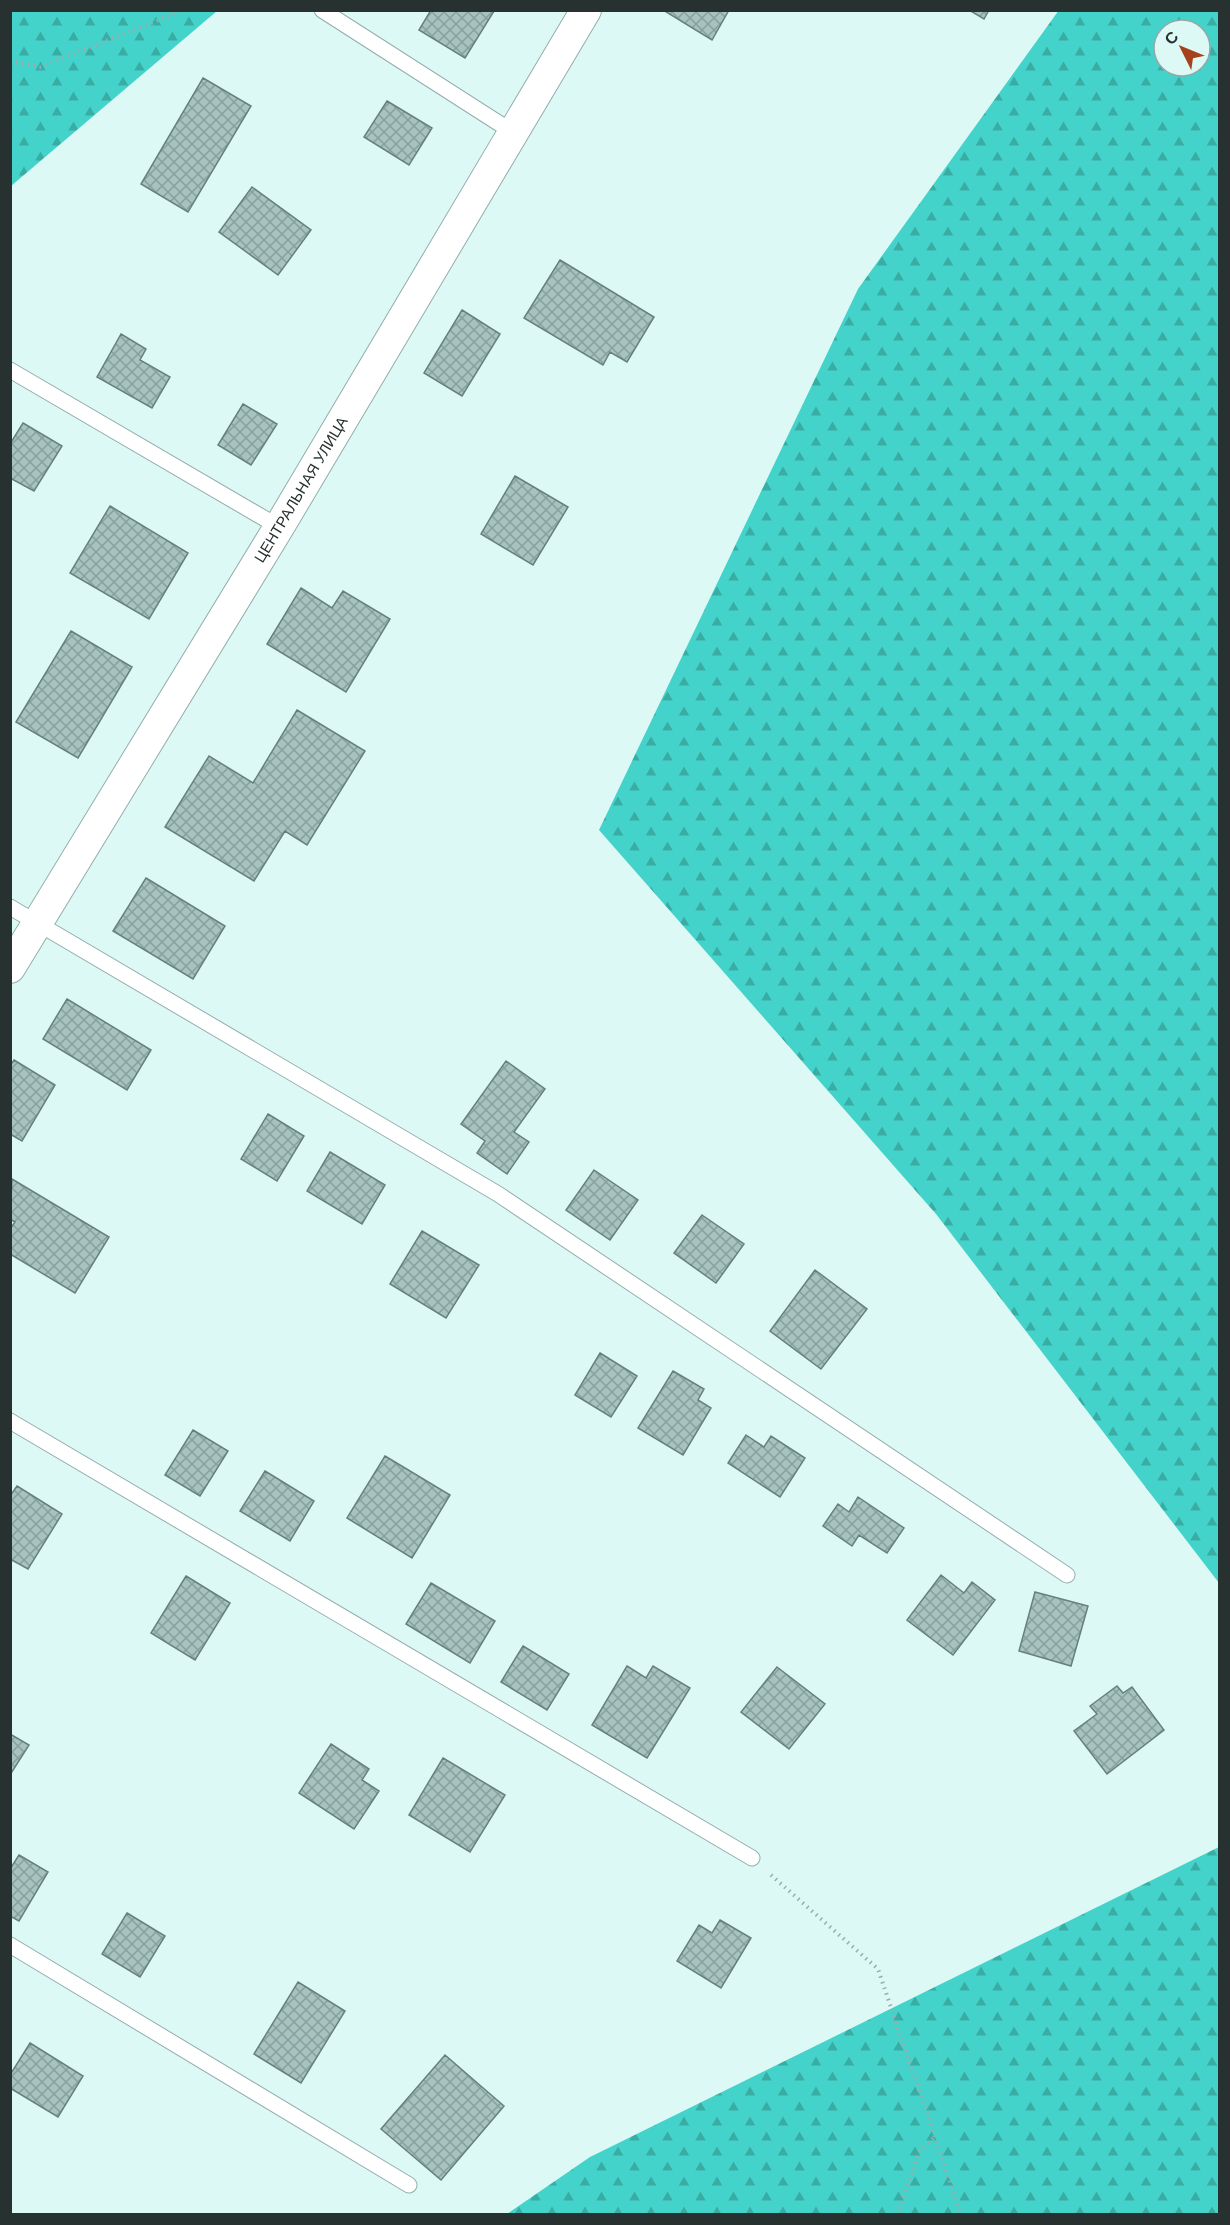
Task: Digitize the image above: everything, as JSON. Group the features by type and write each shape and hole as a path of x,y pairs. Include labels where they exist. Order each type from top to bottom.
{"street":[{"name":"ЦЕНТРАЛЬНАЯ УЛИЦА","path":"10,968 279,527 586,10"}],"lane":[{"path":"322,10 514,133"},
{"path":"10,370 279,527"},
{"path":"10,907 498,1194 1067,1575"},
{"path":"10,1421 752,1858"},
{"path":"10,1945 408,2184"}],"path":[{"path":"10,61 40,68 184,10"},
{"path":"752,1858 878,1969 961,2214"},
{"path":"899,2214 898,2210 920,2151 935,2138"}],"green space":[{"path":"11,10 217,10 217,11 11,186"},
{"path":"1059,10 1219,11 1219,1583 936,1214 599,830 858,289"},
{"path":"1219,1847 1219,2214 507,2214 590,2157"}],"building":[{"path":"431,10 494,11 465,58 419,30"},
{"path":"663,10 729,10 712,40"},
{"path":"969,10 989,10 984,19"},
{"path":"203,78 251,106 188,212 141,184"},
{"path":"387,101 432,128 409,165 364,137"},
{"path":"252,187 311,230 278,275 219,232"},
{"path":"560,260 654,317 627,362 610,352 603,365 524,318"},
{"path":"462,310 500,334 462,396 424,373"},
{"path":"121,334 146,349 140,360 170,377 152,408 97,377"},
{"path":"243,404 277,424 251,465 218,445"},
{"path":"23,423 62,446 34,491 10,478 10,444"},
{"path":"515,476 568,507 533,565 481,534"},
{"path":"110,506 188,553 149,619 70,573"},
{"path":"301,588 332,608 343,591 390,619 346,692 267,644"},
{"path":"71,631 132,667 78,758 16,722"},
{"path":"297,710 365,751 307,845 285,831 254,881 165,827 209,756 253,783"},
{"path":"146,878 225,926 193,979 113,931"},
{"path":"67,999 151,1050 127,1090 43,1039"},
{"path":"14,1060 55,1085 22,1141 10,1134 10,1066"},
{"path":"506,1061 545,1089 514,1132 529,1142 507,1174 477,1153 485,1141 461,1124"},
{"path":"268,1114 304,1136 277,1181 241,1159"},
{"path":"330,1152 385,1185 362,1224 307,1191"},
{"path":"594,1170 638,1200 610,1240 566,1210"},
{"path":"12,1179 109,1237 75,1293 10,1254 10,1229 15,1222 10,1219"},
{"path":"702,1215 744,1244 716,1283 674,1253"},
{"path":"422,1231 479,1265 446,1318 390,1284"},
{"path":"815,1270 867,1309 821,1369 770,1331"},
{"path":"600,1353 637,1376 611,1417 575,1395"},
{"path":"673,1371 704,1389 698,1400 711,1408 683,1455 638,1428"},
{"path":"193,1430 228,1451 200,1496 165,1475"},
{"path":"746,1435 764,1447 771,1436 805,1458 780,1497 728,1463"},
{"path":"385,1456 450,1495 412,1558 347,1518"},
{"path":"265,1471 314,1501 290,1541 240,1511"},
{"path":"17,1486 62,1514 28,1569 10,1559 10,1496"},
{"path":"858,1497 904,1528 887,1553 859,1535 852,1546 823,1526 838,1504 849,1512"},
{"path":"941,1575 964,1593 972,1582 995,1600 953,1655 907,1620"},
{"path":"186,1576 230,1603 195,1660 151,1633"},
{"path":"431,1583 495,1621 470,1663 406,1624"},
{"path":"1035,1592 1088,1606 1071,1666 1019,1651"},
{"path":"523,1646 569,1674 547,1710 501,1682"},
{"path":"627,1666 646,1678 653,1666 690,1688 647,1758 592,1725"},
{"path":"777,1667 825,1704 789,1749 741,1712"},
{"path":"1117,1686 1123,1693 1132,1687 1164,1730 1107,1774 1074,1731 1097,1714 1090,1706"},
{"path":"10,1734 29,1745 10,1775"},
{"path":"331,1744 369,1769 362,1780 379,1791 354,1829 299,1793"},
{"path":"443,1758 505,1795 470,1852 409,1815"},
{"path":"19,1855 48,1872 19,1921 10,1916 10,1869"},
{"path":"127,1913 165,1936 140,1977 102,1954"},
{"path":"720,1920 751,1938 721,1988 677,1961 699,1925 712,1933"},
{"path":"298,1982 345,2011 301,2083 254,2054"},
{"path":"30,2043 83,2076 58,2117 10,2088 10,2075"},
{"path":"445,2055 504,2106 441,2180 381,2129"}]}
